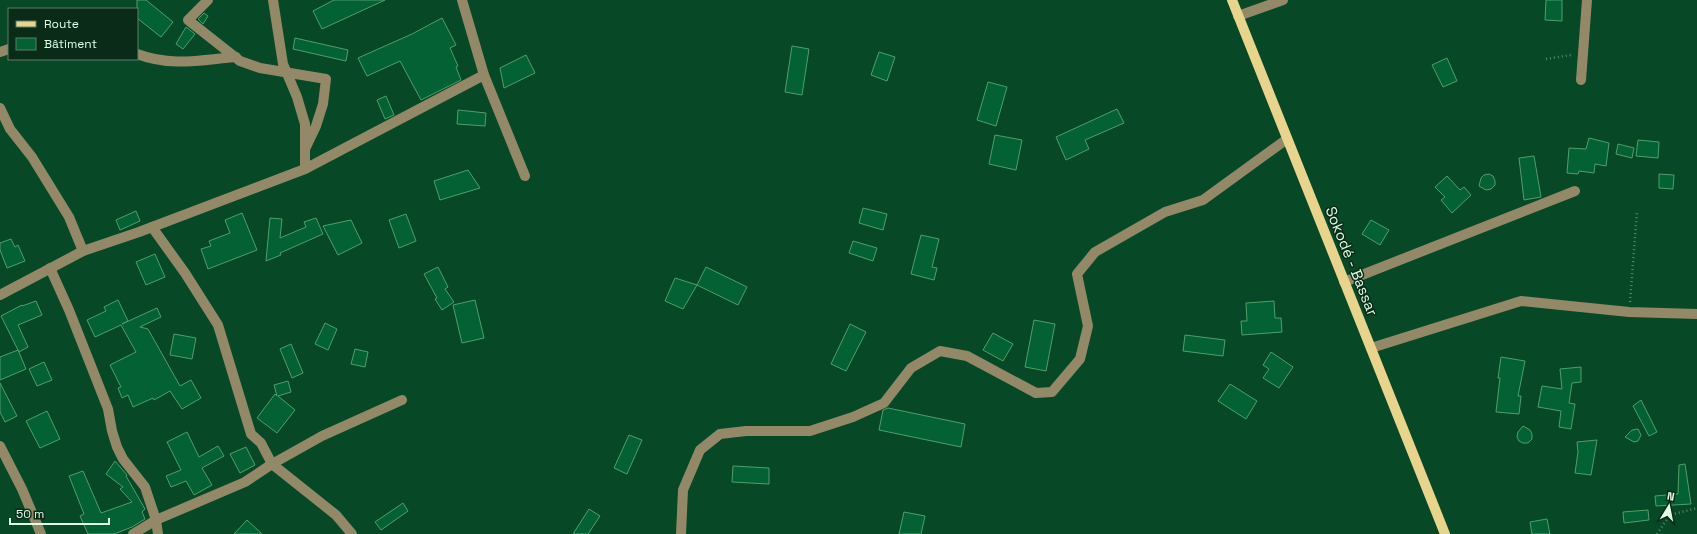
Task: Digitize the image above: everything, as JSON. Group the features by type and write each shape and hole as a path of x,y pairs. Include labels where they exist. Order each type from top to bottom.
{"main road":[{"name":"Sokodé - Bassar","path":"1232,0 1445,534"}],"street":[{"path":"208,0 188,20 240,61 260,68 326,79 323,104 316,126 305,149"},
{"path":"273,0 283,64 297,96 305,124 305,169"},
{"path":"462,0 484,76 525,176"},
{"path":"1238,16 1283,0"},
{"path":"1581,80 1587,0"},
{"path":"138,54 151,60 174,63 236,58"},
{"path":"0,295 83,251 152,227 305,169 484,76"},
{"path":"0,108 10,130 32,157 69,218 83,251"},
{"path":"681,534 683,490 700,450 720,434 746,431 810,431 853,417 884,403 911,368 940,351 967,356 1036,393 1052,392 1080,359 1088,326 1078,274 1095,252 1164,212 1203,200 1287,139"},
{"path":"1344,282 1574,191"},
{"path":"152,227 185,273 218,325 252,434 261,442 272,464 336,515 352,534"},
{"path":"50,268 69,310 108,409 117,447 123,459 145,487 156,520 158,534"},
{"path":"1371,348 1521,301 1629,312 1697,314"},
{"path":"134,534 156,520 245,482 272,464 322,436 402,400"},
{"path":"0,446 22,489 40,534"}],"path":[{"path":"1546,59 1572,55 1584,48"},
{"path":"1629,312 1637,211"},
{"path":"1658,534 1670,515 1697,508"}],"building":[{"path":"137,0 146,0 173,22 161,37 138,19"},
{"path":"334,0 385,0 322,29 313,11"},
{"path":"1546,0 1562,0 1562,21 1545,20"},
{"path":"204,13 208,16 203,24 198,19"},
{"path":"442,18 456,45 450,48 458,66 456,67 461,80 421,100 400,61 367,76 358,58 412,34"},
{"path":"186,27 195,34 183,49 176,44"},
{"path":"295,38 348,50 346,61 293,49"},
{"path":"792,46 809,49 802,95 785,92"},
{"path":"879,52 895,57 887,81 871,75"},
{"path":"526,55 535,73 504,88 500,68"},
{"path":"1447,58 1457,81 1443,87 1432,65"},
{"path":"988,82 1007,87 996,126 977,120"},
{"path":"386,96 394,115 385,119 377,100"},
{"path":"1117,109 1124,123 1085,140 1089,149 1066,160 1056,137"},
{"path":"458,110 486,113 485,126 457,124"},
{"path":"995,135 1022,140 1016,170 989,164"},
{"path":"1589,138 1609,143 1606,166 1595,164 1594,173 1579,171 1578,174 1567,173 1569,148 1586,149"},
{"path":"1638,140 1659,142 1658,158 1636,156"},
{"path":"1618,144 1634,148 1632,158 1616,154"},
{"path":"1534,156 1541,197 1524,200 1519,158"},
{"path":"468,170 480,188 440,200 434,181"},
{"path":"1489,174 1493,176 1495,185 1491,189 1486,190 1479,186 1481,178 1484,175"},
{"path":"1659,174 1674,175 1673,189 1659,188"},
{"path":"1447,176 1460,190 1464,187 1471,195 1452,213 1441,200 1445,197 1435,187"},
{"path":"863,208 887,214 883,230 859,223"},
{"path":"136,211 140,221 120,230 116,220"},
{"path":"242,213 257,250 208,269 201,249 211,246 209,241 230,233 225,220"},
{"path":"406,214 416,241 399,248 389,220"},
{"path":"270,218 282,219 280,238 306,227 304,222 316,218 323,234 280,253 281,255 266,261"},
{"path":"351,220 362,243 338,255 323,226"},
{"path":"1371,220 1389,230 1380,245 1362,234"},
{"path":"921,235 939,239 932,267 937,268 934,280 911,274"},
{"path":"11,239 15,247 18,245 25,261 7,268 0,250 0,243"},
{"path":"853,241 877,248 873,261 849,253"},
{"path":"155,254 165,277 146,285 136,262"},
{"path":"438,267 448,287 445,289 454,302 442,310 435,299 437,298 424,274"},
{"path":"706,267 747,287 738,305 697,285"},
{"path":"675,278 697,285 683,309 665,301"},
{"path":"118,300 128,321 122,324 157,308 161,317 140,327 148,329 180,386 191,380 201,398 182,409 170,391 154,400 153,398 133,407 128,395 122,398 118,388 121,387 110,365 136,352 121,325 95,337 87,320 106,311 104,307"},
{"path":"475,300 484,338 462,343 453,305"},
{"path":"36,301 42,315 18,325 28,347 19,352 1,316 22,305"},
{"path":"1274,301 1275,318 1281,318 1282,332 1242,335 1241,321 1247,321 1246,303"},
{"path":"1034,320 1055,324 1046,371 1025,367"},
{"path":"325,323 337,329 328,350 315,344"},
{"path":"850,324 866,332 846,371 831,364"},
{"path":"993,333 1013,344 1003,361 983,350"},
{"path":"174,334 196,338 192,359 170,355"},
{"path":"1185,335 1225,340 1223,356 1183,351"},
{"path":"291,344 303,373 292,378 280,349"},
{"path":"355,349 368,352 365,367 351,364"},
{"path":"18,350 26,369 0,380 0,357"},
{"path":"1271,352 1293,367 1279,388 1263,378 1269,369 1263,365"},
{"path":"1501,357 1525,361 1518,396 1521,396 1519,414 1496,412"},
{"path":"44,362 52,380 37,386 29,369"},
{"path":"1581,367 1581,382 1572,383 1569,403 1575,404 1571,429 1559,427 1561,411 1538,407 1542,386 1562,389 1560,369"},
{"path":"288,381 291,392 278,396 295,410 277,433 257,418 275,394 277,396 274,385"},
{"path":"0,383 17,416 5,422 0,412"},
{"path":"1230,384 1257,401 1246,419 1218,401"},
{"path":"1641,400 1657,432 1649,436 1633,406"},
{"path":"888,408 965,424 961,447 879,430 883,410"},
{"path":"47,411 60,439 40,448 26,421"},
{"path":"1523,426 1530,430 1532,434 1532,439 1528,443 1519,441 1517,437 1518,432"},
{"path":"1638,429 1641,435 1638,441 1634,442 1625,437 1632,430"},
{"path":"187,432 199,457 218,446 224,456 202,468 212,485 194,495 186,481 171,487 166,476 181,470 167,442"},
{"path":"629,435 642,440 627,474 614,468"},
{"path":"1597,440 1591,475 1575,473 1578,452 1577,442"},
{"path":"246,447 255,465 240,473 230,454"},
{"path":"115,461 127,475 126,476 145,509 142,512 145,519 132,527 114,534 88,534 80,516 84,514 69,476 83,471 101,513 132,502 120,489 123,487 106,474"},
{"path":"1685,464 1691,504 1656,506 1655,496 1678,494 1679,465"},
{"path":"733,466 769,468 769,484 732,482"},
{"path":"403,503 408,511 381,530 375,522"},
{"path":"589,509 600,516 588,534 573,534"},
{"path":"1648,510 1649,520 1624,523 1623,512"},
{"path":"904,512 925,516 921,534 899,534"},
{"path":"1547,519 1550,534 1532,534 1530,522"},
{"path":"247,520 262,534 234,534"}]}
